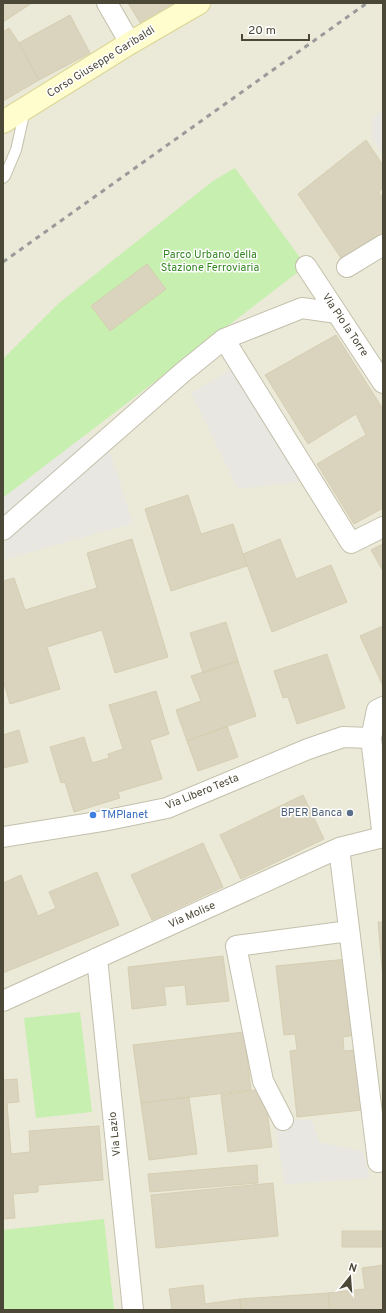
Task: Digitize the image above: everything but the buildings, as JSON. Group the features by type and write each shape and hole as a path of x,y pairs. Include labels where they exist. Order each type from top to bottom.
{"main road":[{"name":"Corso Giuseppe Garibaldi","path":"3,122 130,43 199,3"}],"street":[{"path":"107,3 130,43"},
{"path":"347,267 383,245"},
{"name":"Via Pio la Torre","path":"306,266 382,378"},
{"path":"3,530 182,373 224,339 302,308 337,313"},
{"path":"224,339 352,543 383,526"},
{"path":"383,707 377,710 371,738 383,838"},
{"name":"Via Libero Testa","path":"3,837 103,821 167,808 302,751 336,739 344,737 371,738"},
{"name":"Via Molise","path":"3,1001 339,848 383,838"},
{"path":"339,848 376,1162"},
{"path":"283,1120 263,1081 236,946 349,931"},
{"name":"Via Lazio","path":"97,958 133,1310"}],"lane":[{"path":"3,178 16,150 25,108"}],"shaded area":[{"path":"3,3 383,3 383,1310 3,1310"},
{"path":"383,111 383,155 372,138 373,117"},
{"path":"234,368 303,481 238,489 191,393"},
{"path":"84,436 109,449 133,523 3,560 3,498"},
{"path":"274,1120 312,1120 319,1142 363,1152 370,1178 285,1184"}],"green space":[{"name":"Parco Urbano della Stazione Ferroviaria","path":"235,168 306,266 3,498 3,359 59,303 213,181"},
{"path":"80,1012 92,1112 36,1118 24,1018"},
{"path":"104,1219 114,1310 3,1310 3,1230"}],"railway":[{"path":"3,262 367,3"}],"place":[{"name":"BPER Banca","path":"350,813"},
{"name":"TMPlanet","path":"93,815"}]}
